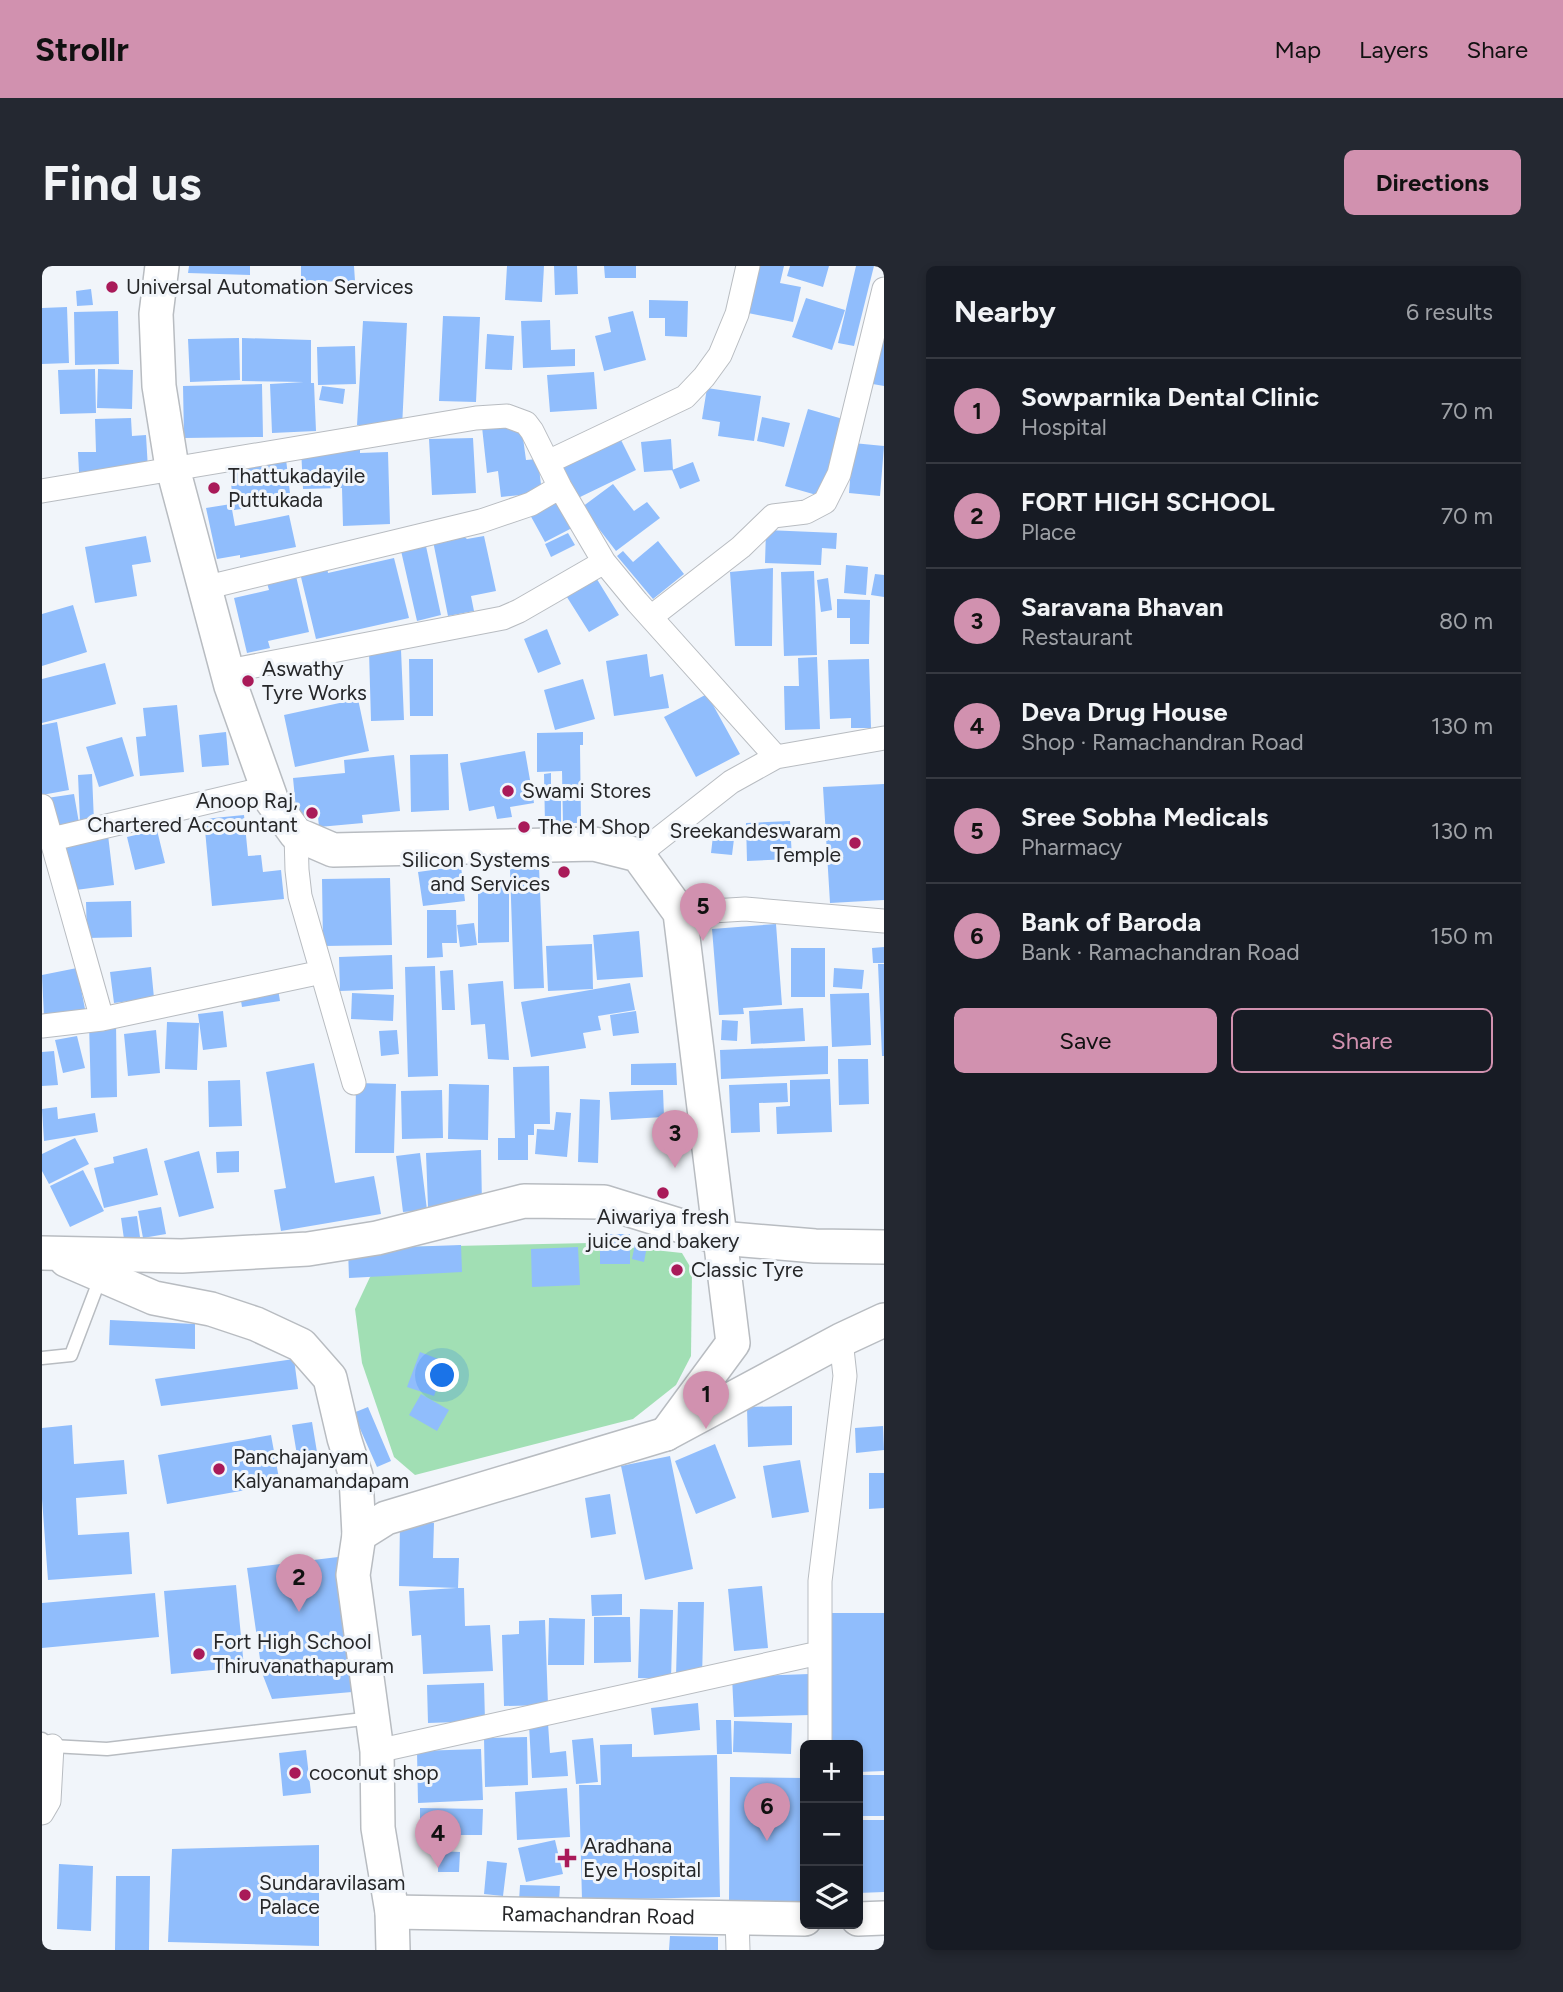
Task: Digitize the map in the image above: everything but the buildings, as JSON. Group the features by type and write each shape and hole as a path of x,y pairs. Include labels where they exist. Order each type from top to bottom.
{"main road":[{"path":"162,266 156,314 159,386 172,470 228,671 267,788 272,801 296,834 333,850 594,844 638,855 680,913 733,1343 666,1434"},
{"path":"44,1250 182,1256 308,1249 377,1238 524,1201 604,1202 720,1238 815,1247 884,1247"},
{"path":"44,1250 155,1298 211,1309 256,1324 301,1345 330,1378 356,1476 359,1535 353,1575 377,1751 378,1828 392,1912 393,1950"},
{"path":"359,1535 386,1518 666,1434 841,1340 884,1320"},
{"name":"Ramachandran Road","path":"392,1912 738,1934 800,1920"},
{"path":"863,1919 884,1918"}],"street":[{"path":"548,461 685,397 705,377 720,355 737,314 748,266"},
{"path":"651,617 741,547 773,516 806,512 825,502 839,474 884,289"},
{"path":"42,491 242,456 507,416 526,423 537,437 560,487 604,562 776,757"},
{"path":"204,588 481,522 531,504 560,487"},
{"path":"228,671 503,618 604,562"},
{"path":"638,855 731,782 776,757 884,738"},
{"path":"52,839 267,788"},
{"path":"42,806 102,1019"},
{"path":"296,834 300,896 354,1083"},
{"path":"680,913 745,909 884,921"},
{"path":"42,1026 102,1019 322,972"},
{"path":"820,1740 820,1581 845,1376 841,1340"},
{"path":"377,1751 819,1653"},
{"path":"42,1813 49,1801 47,1743"}],"lane":[{"path":"42,1358 71,1355 102,1275"},
{"path":"47,1743 107,1749 372,1718"}],"green space":[{"path":"590,1243 682,1253 692,1270 691,1356 676,1385 633,1419 415,1475 394,1457 362,1363 355,1309 370,1277 409,1247"}],"place":[{"name":"Universal Automation Services","path":"112,287"},
{"name":"Thattukadayile Puttukada","path":"214,488"},
{"name":"Aswathy Tyre Works","path":"248,681"},
{"name":"Swami Stores","path":"508,791"},
{"name":"Anoop Raj, Chartered Accountant","path":"312,813"},
{"name":"The M Shop","path":"524,827"},
{"name":"Sreekandeswaram Temple","path":"855,843"},
{"name":"Silicon Systems and Services","path":"564,872"},
{"name":"Sree Sobha Medicals","path":"703,941"},
{"name":"Saravana Bhavan","path":"675,1168"},
{"name":"Aiwariya fresh juice and bakery","path":"663,1193"},
{"name":"Classic Tyre","path":"677,1270"},
{"name":"Sowparnika Dental Clinic","path":"706,1429"},
{"name":"Panchajanyam Kalyanamandapam","path":"219,1469"},
{"name":"FORT HIGH SCHOOL","path":"299,1612"},
{"name":"Fort High School Thiruvanathapuram","path":"199,1654"},
{"name":"coconut shop","path":"295,1773"},
{"name":"Bank of Baroda","path":"767,1841"},
{"name":"Aradhana Eye Hospital","path":"567,1858"},
{"name":"Deva Drug House","path":"438,1868"},
{"name":"Sundaravilasam Palace","path":"245,1895"}]}
